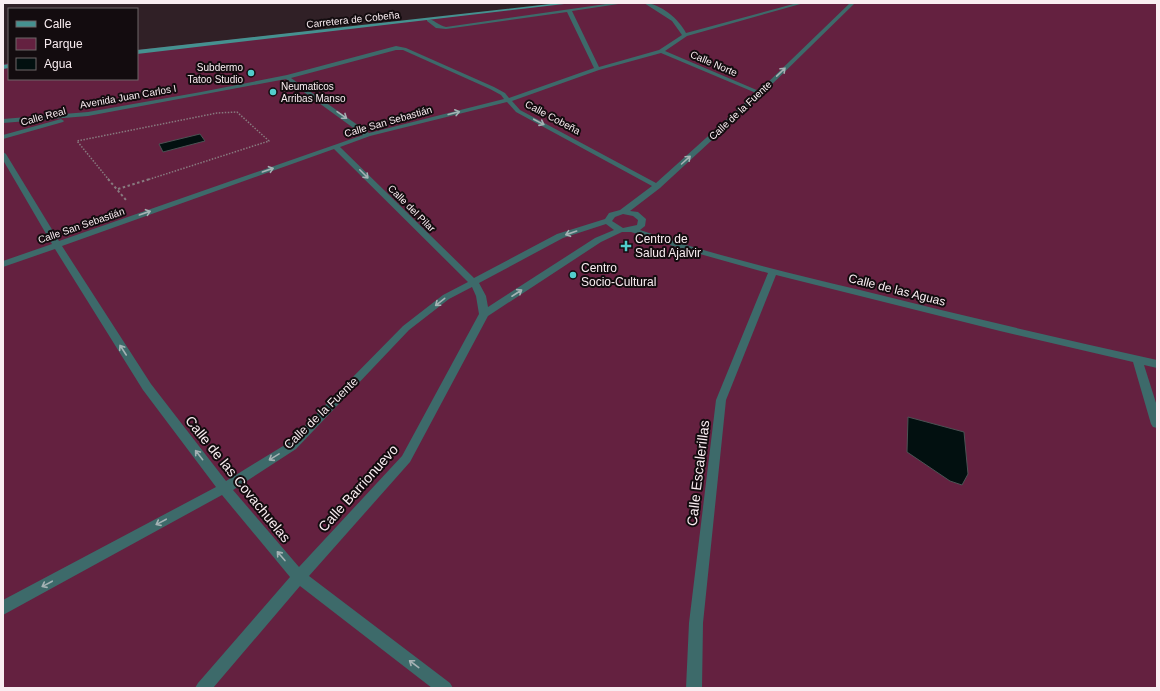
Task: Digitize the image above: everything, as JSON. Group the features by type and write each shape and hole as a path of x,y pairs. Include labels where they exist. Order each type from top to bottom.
{"street":[{"name":"Carretera de Cobeña","path":"138,52 571,3"},
{"path":"429,20 438,27 446,28 623,3"},
{"path":"646,3 677,22 685,35"},
{"name":"Calle San Sebastián","path":"3,264 368,135 508,100 597,69 661,51 685,35 802,3"},
{"name":"Calle de la Fuente","path":"3,608 224,488 292,446 406,328 446,297 560,236 608,221 612,215 623,212 657,186 760,93 853,3"},
{"path":"569,10 597,69"},
{"name":"Avenida Juan Carlos I","path":"3,121 88,114 287,77 396,48"},
{"name":"Calle Cobeña","path":"396,48 404,49 492,88 503,94 518,111 630,170 657,186"},
{"name":"Calle Norte","path":"661,51 760,93"},
{"path":"287,77 368,135"},
{"name":"Calle Real","path":"3,136 88,114"},
{"path":"3,133 26,119"},
{"name":"Calle del Pilar","path":"336,147 474,283"},
{"name":"Calle de las Covachuelas","path":"3,154 56,245 147,387 236,505 299,577 445,688"},
{"path":"623,212 634,214 642,219 641,226 633,230"},
{"path":"608,221 613,228 621,230"},
{"path":"474,283 481,296 484,314 598,240 621,230"},
{"name":"Calle de las Aguas","path":"621,230 633,230 659,239 773,271 995,328 1157,364"},
{"name":"Calle Escalerillas","path":"694,688 696,623 721,400 773,271"},
{"name":"Calle Barrionuevo","path":"203,688 299,577 406,459 484,314"},
{"path":"1137,360 1157,424"}],"path":[{"path":"118,189 269,141 236,112 217,113 77,140 127,202"}],"green space":[{"path":"570,3 1157,3 1157,688 3,688 3,64 8,63 8,80 138,80 138,50"}],"water":[{"path":"200,134 205,141 163,152 159,144"},
{"path":"908,417 964,432 968,474 962,485 950,481 907,452"}],"place":[{"name":"Subdermo Tatoo Studio","path":"251,73"},
{"name":"Neumaticos Arribas Manso","path":"273,92"},
{"name":"Centro de Salud Ajalvir","path":"626,246"},
{"name":"Centro Socio-Cultural","path":"573,275"}]}
